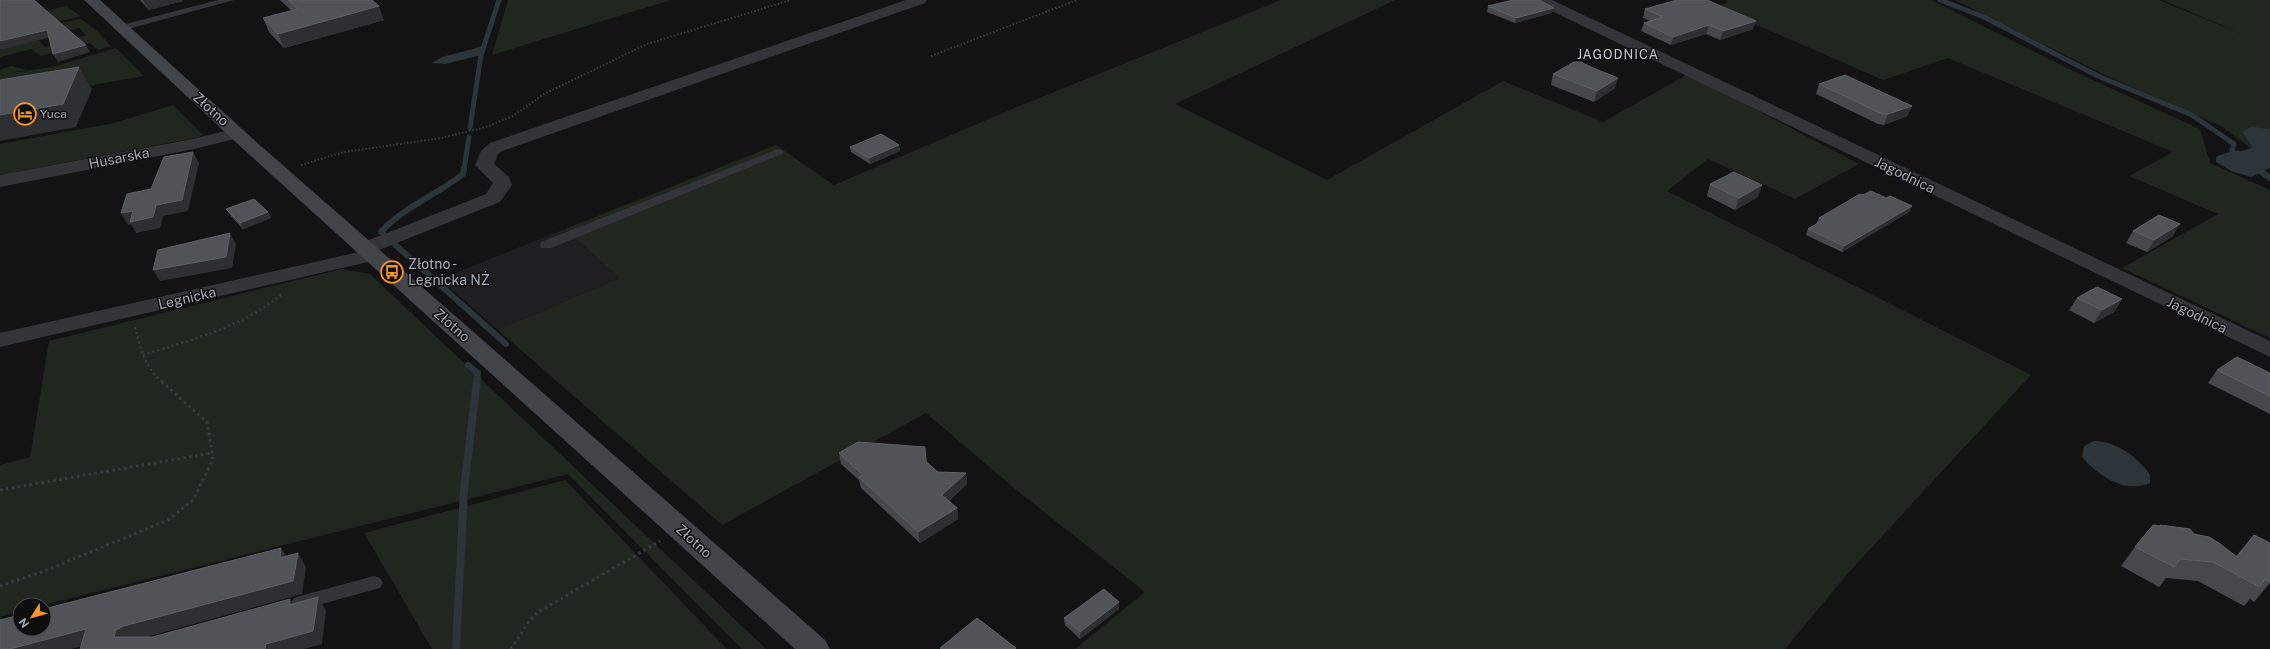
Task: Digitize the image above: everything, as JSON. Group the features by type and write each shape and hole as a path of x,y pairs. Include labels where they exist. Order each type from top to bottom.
{"street":[{"name":"Złotno","path":"90,0 275,167 380,245 815,649"},
{"name":"Legnicka","path":"0,340 302,271 380,245 493,198 503,185 502,182 484,164 490,150 496,147 920,0"},
{"name":"Jagodnica","path":"1540,0 2270,350"},
{"name":"Husarska","path":"0,181 194,144 237,133"}],"lane":[{"path":"121,28 229,0"},
{"path":"546,245 778,152"},
{"path":"285,608 374,583"}],"path":[{"path":"275,167 300,165 344,152 471,132 513,116 544,94 582,74 611,63 647,44 791,0"},
{"path":"931,56 1076,0"},
{"path":"143,354 218,331 248,318 280,297 302,271"},
{"path":"0,586 168,520 193,500 213,459 207,422 151,372 139,345 131,311"},
{"path":"0,490 212,453"},
{"path":"511,649 528,621 538,612 644,550"}],"shaded area":[{"path":"508,0 671,0 492,55"},
{"path":"1281,0 1395,0 1175,104 1327,180 1503,81 1603,122 1688,74 1859,164 1795,199 1708,159 1667,191 2031,375 1849,572 1785,649 1075,649 1145,592 1014,488 926,413 722,525 498,330 619,278 565,229 776,145 834,185 1017,107"},
{"path":"1724,0 1931,0 2069,69 2200,129 2210,163 2270,190 2270,338 2122,268 2218,214 2129,176 2173,152 1948,58 1883,80 1716,7 1728,2"},
{"path":"1955,0 2159,0 2252,38 2162,0 2270,0 2270,164 2223,127 2107,76"},
{"path":"66,6 81,16 47,24 19,18"},
{"path":"81,19 98,32 111,46 98,50 90,43 41,56 31,49 0,57 0,34","holes":["79,28 86,35 45,47 38,39"]},
{"path":"484,46 481,55 445,64 432,63 442,57"},
{"path":"116,48 144,76 32,96 0,79 0,70 11,66 27,70 5,74 52,67"},
{"path":"173,105 203,135 195,138 0,175 0,144 114,123"},
{"path":"2252,127 2270,129 2270,168 2251,177 2231,171 2216,162 2216,157 2232,150 2241,151 2253,148 2243,133 2244,130"},
{"path":"565,229 619,278 498,330 440,279"},
{"path":"342,269 370,274 766,649 742,649 568,474 52,603 52,597 12,597 12,613 0,617 0,465 30,457 49,341"},
{"path":"2094,441 2118,447 2133,456 2150,475 2150,483 2140,486 2122,485 2096,471 2082,457 2084,446"},
{"path":"565,480 727,649 432,649 364,533"}],"building":[{"path":"0,0 34,0 86,45 53,54 47,30 0,41"},
{"path":"288,0 372,0 379,6 278,34 263,18 298,9"},
{"path":"1513,0 1539,0 1554,8 1516,18 1488,6"},
{"path":"1677,0 1707,0 1756,21 1723,31 1709,25 1673,37 1644,23 1663,17 1645,9"},
{"path":"1574,62 1581,62 1618,78 1597,91 1553,74"},
{"path":"79,67 63,104 0,115 0,80"},
{"path":"1845,75 1912,106 1888,114 1882,114 1819,84"},
{"path":"881,134 899,145 869,158 850,147"},
{"path":"193,152 182,200 156,205 153,217 130,222 133,211 121,213 127,194 151,189 164,157"},
{"path":"1734,172 1762,185 1739,198 1710,184"},
{"path":"1871,191 1886,198 1890,196 1912,206 1844,246 1808,229 1823,220 1819,218 1860,194 1863,195"},
{"path":"254,199 268,212 240,223 226,209"},
{"path":"2159,215 2180,224 2154,240 2133,231"},
{"path":"230,233 226,257 153,270 158,250"},
{"path":"2097,287 2122,299 2102,310 2077,298"},
{"path":"2237,357 2270,373 2270,396 2217,370"},
{"path":"858,442 925,447 926,462 938,472 966,473 942,495 957,508 918,532 859,477 863,475 839,453"},
{"path":"2153,525 2190,529 2194,534 2209,537 2237,557 2254,535 2270,543 2270,582 2265,579 2260,587 2213,562 2180,559 2174,567 2135,547"},
{"path":"281,548 280,558 298,553 293,581 124,626 116,630 114,637 153,637 290,599 289,605 318,597 313,631 266,644 265,649 80,649 86,629 10,649 0,649 0,620 12,617 12,637 52,637 52,607"},
{"path":"1104,589 1119,602 1080,632 1064,618"},
{"path":"977,618 1016,648 940,648"}],"waterway":[{"path":"470,128 481,55 499,0"},
{"path":"1940,0 1984,17 2098,76 2192,115 2234,144 2232,150"},
{"path":"464,169 469,137"},
{"path":"464,168 463,174 399,215 381,232 506,344"},
{"path":"2260,171 2270,178"},
{"path":"468,365 478,373 477,381"},
{"path":"456,649 464,489 477,380"}],"place":[{"name":"Yuca","path":"25,114"},
{"name":"Złotno - Legnicka NŻ","path":"392,272"}],"district":[{"name":"JAGODNICA","path":"1618,54"}]}
